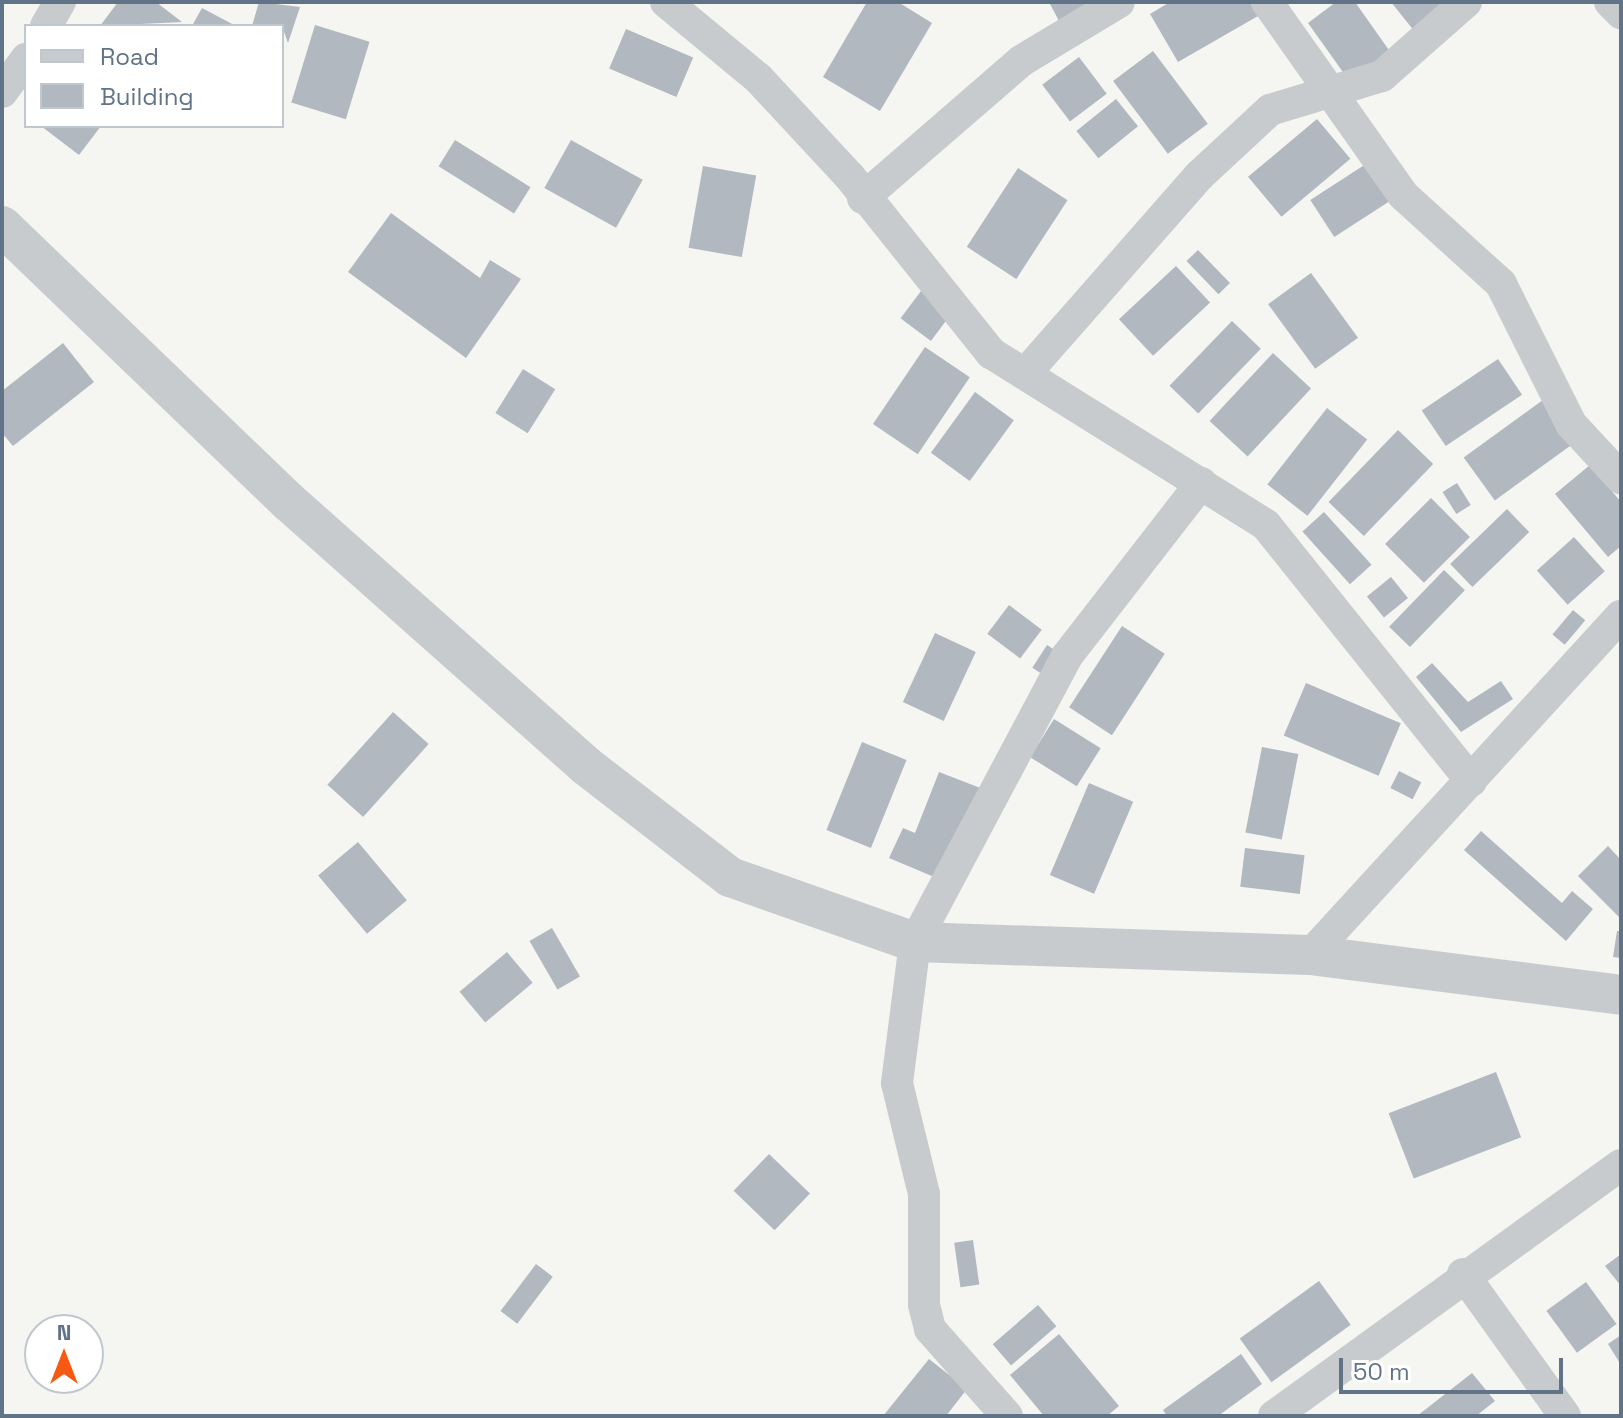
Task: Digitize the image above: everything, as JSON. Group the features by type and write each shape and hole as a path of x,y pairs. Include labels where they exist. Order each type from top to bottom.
{"street":[{"path":"47,24 60,2"},
{"path":"666,2 758,78 863,198 991,353 1266,525 1471,781"},
{"path":"863,198 1021,61 1119,2"},
{"path":"1267,2 1326,93 1403,195 1501,284 1571,424 1621,478"},
{"path":"1025,374 1200,175 1270,110 1382,76 1466,2"},
{"path":"1610,2 1621,13"},
{"path":"2,92 24,62"},
{"path":"2,226 289,502 686,847 775,897 915,942 1310,955 1621,995"},
{"path":"1007,1416 930,1329 924,1305 924,1194 897,1083 915,942 1067,656 1201,483"},
{"path":"1310,955 1621,616"},
{"path":"1274,1416 1463,1274 1621,1165"},
{"path":"1463,1274 1565,1416"}],"building":[{"path":"118,2 156,2 182,22 141,24 102,24"},
{"path":"259,2 300,7 288,43 284,24 253,24"},
{"path":"867,2 898,2 932,23 880,111 823,77"},
{"path":"1049,2 1097,2 1060,23"},
{"path":"1170,2 1250,2 1258,16 1178,62 1150,14"},
{"path":"1336,2 1355,2 1391,53 1350,82 1308,23"},
{"path":"1391,2 1453,2 1415,32"},
{"path":"202,8 232,24 193,24"},
{"path":"315,25 370,42 346,119 291,102"},
{"path":"626,29 693,58 676,97 609,69"},
{"path":"1153,51 1208,124 1168,154 1113,81"},
{"path":"1079,57 1107,94 1070,121 1042,85"},
{"path":"1116,99 1138,126 1098,158 1076,131"},
{"path":"1317,119 1350,159 1281,217 1248,177"},
{"path":"44,128 99,128 79,155"},
{"path":"455,140 530,187 514,213 439,166"},
{"path":"571,140 643,180 616,228 544,188"},
{"path":"1369,162 1393,199 1334,237 1310,200"},
{"path":"703,166 756,175 742,257 689,248"},
{"path":"1018,168 1067,200 1016,279 967,247"},
{"path":"391,213 480,278 490,260 521,279 466,358 348,272"},
{"path":"1198,250 1230,283 1218,294 1186,261"},
{"path":"1176,266 1210,303 1153,356 1119,319"},
{"path":"1311,273 1358,338 1315,369 1268,304"},
{"path":"921,291 951,314 931,341 901,318"},
{"path":"1232,321 1261,349 1198,414 1169,386"},
{"path":"63,343 94,382 13,446 2,433 2,391"},
{"path":"925,347 970,377 918,454 873,424"},
{"path":"1273,353 1311,388 1248,456 1210,421"},
{"path":"1498,359 1522,395 1446,446 1422,410"},
{"path":"523,369 555,389 528,433 495,413"},
{"path":"975,392 1014,420 970,481 931,453"},
{"path":"1543,400 1574,443 1495,500 1464,458"},
{"path":"1327,408 1367,439 1307,516 1267,484"},
{"path":"1398,430 1433,464 1364,536 1329,502"},
{"path":"1590,465 1621,502 1621,546 1608,557 1555,494"},
{"path":"1457,483 1471,505 1456,514 1443,492"},
{"path":"1431,498 1470,537 1424,583 1385,544"},
{"path":"1507,509 1529,532 1472,587 1450,564"},
{"path":"1324,512 1372,565 1350,584 1302,531"},
{"path":"1574,537 1605,571 1568,605 1537,570"},
{"path":"1444,570 1465,590 1410,647 1389,627"},
{"path":"1391,577 1408,598 1384,617 1367,597"},
{"path":"1009,605 1042,630 1020,658 987,634"},
{"path":"1573,610 1585,620 1565,645 1552,635"},
{"path":"1122,626 1165,654 1112,735 1069,707"},
{"path":"935,633 976,652 944,721 903,702"},
{"path":"1047,645 1061,654 1047,677 1032,668"},
{"path":"1432,663 1468,702 1501,681 1513,699 1461,732 1416,677"},
{"path":"1306,683 1401,723 1379,776 1284,735"},
{"path":"393,712 429,744 363,817 327,785"},
{"path":"1054,719 1101,748 1077,786 1030,757"},
{"path":"862,742 907,760 871,848 826,830"},
{"path":"1262,747 1298,754 1282,839 1245,832"},
{"path":"1399,771 1421,782 1413,799 1390,788"},
{"path":"939,772 983,789 946,882 889,858 903,828 915,833"},
{"path":"1089,783 1133,802 1094,894 1050,875"},
{"path":"1481,831 1562,903 1572,891 1593,909 1566,941 1464,850"},
{"path":"358,842 407,900 367,934 318,875"},
{"path":"1608,846 1621,860 1619,917 1578,876"},
{"path":"1245,848 1305,855 1300,894 1240,887"},
{"path":"552,928 580,976 557,989 529,941"},
{"path":"1617,931 1621,931 1621,958 1613,957"},
{"path":"507,952 533,983 485,1022 460,992"},
{"path":"1496,1072 1521,1137 1414,1179 1389,1113"},
{"path":"769,1154 810,1194 775,1230 734,1191"},
{"path":"973,1240 979,1285 960,1287 954,1243"},
{"path":"1621,1254 1621,1286 1605,1266"},
{"path":"536,1264 553,1277 517,1324 500,1311"},
{"path":"1319,1281 1351,1325 1271,1382 1240,1339"},
{"path":"1586,1282 1617,1324 1577,1353 1546,1311"},
{"path":"1038,1305 1056,1326 1011,1365 993,1344"},
{"path":"1059,1334 1119,1406 1107,1416 1044,1416 1010,1375"},
{"path":"1621,1335 1621,1365 1608,1344"},
{"path":"1241,1354 1262,1384 1218,1416 1167,1416 1163,1410"},
{"path":"929,1359 967,1389 946,1416 883,1416"},
{"path":"1472,1373 1495,1401 1476,1416 1417,1416"}]}
